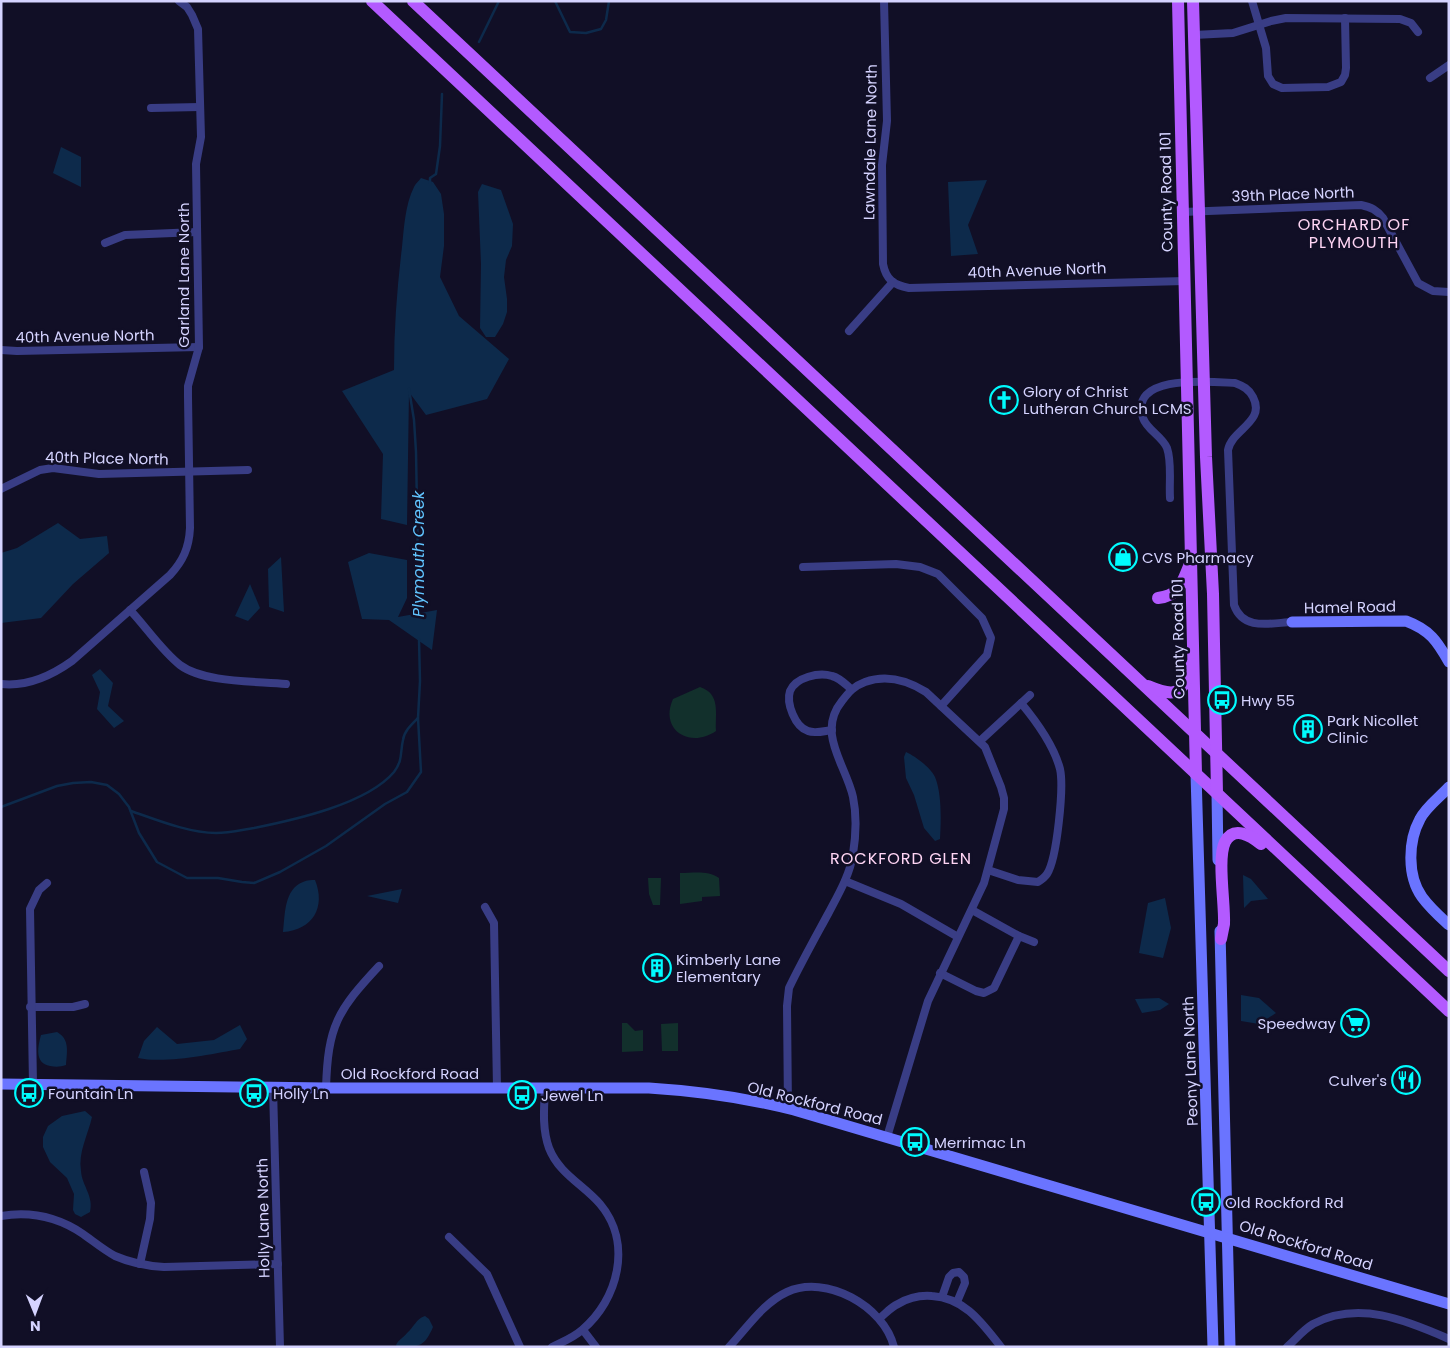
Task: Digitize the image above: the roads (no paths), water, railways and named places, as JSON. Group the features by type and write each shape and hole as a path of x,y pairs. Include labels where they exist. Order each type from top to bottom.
{"main road":[{"path":"372,1 1449,1011"},
{"path":"413,1 1449,971"},
{"name":"County Road 101","path":"1178,1 1195,657 1196,774"},
{"path":"1193,1 1203,382 1213,594 1217,793"},
{"path":"1158,598 1169,596 1178,591 1192,559"},
{"path":"1140,683 1164,693 1176,692 1186,683 1195,657"},
{"path":"1221,939 1224,924 1222,857 1224,843 1237,833 1246,833 1330,900"}],"street":[{"name":"Garland Lane North","path":"1,684 22,684 40,679 57,672 72,661 170,575 185,554 189,541 188,386 199,347 196,164 200,138 200,107 198,29 187,7 179,1"},
{"name":"Lawndale Lane North","path":"884,1 887,122 882,165 883,264 887,277 892,282"},
{"path":"1252,1 1266,48 1268,76 1273,84 1282,88 1328,87 1341,82 1345,75 1345,18"},
{"path":"1194,35 1233,33 1286,18 1400,19 1411,23 1418,32"},
{"path":"1430,78 1449,65"},
{"path":"151,108 200,107"},
{"name":"39th Place North","path":"1183,212 1370,206 1378,211 1383,218 1418,283 1433,291 1449,292"},
{"path":"105,243 125,235 197,232"},
{"name":"40th Avenue North","path":"892,282 909,288 1184,281"},
{"path":"849,331 892,282"},
{"name":"40th Avenue North","path":"1,350 17,352 199,347"},
{"path":"1170,498 1168,449 1142,417 1142,405 1147,395 1152,389 1162,385 1203,382 1235,383 1244,386 1250,391 1256,403 1254,416 1251,422 1233,437 1229,443 1228,450 1234,599 1237,612 1246,621 1254,624 1292,622"},
{"name":"40th Place North","path":"1,489 40,470 53,468 99,474 248,470"},
{"path":"803,567 896,564 920,567 938,574 982,618 991,638 987,655 941,706"},
{"path":"130,610 171,656 180,665 192,672 216,678 286,684"},
{"name":"Hamel Road","path":"1292,622 1406,621 1418,625 1436,639 1449,662"},
{"path":"832,730 809,732 800,727 789,701 791,690 799,680 814,675 831,675 842,680 851,689"},
{"path":"788,1109 787,1006 789,988 845,881 853,857 856,817 850,788 832,744 834,717 839,704 851,689 859,684 871,680 889,678 902,680 926,692 980,742 990,758 1004,798 1002,820 984,883 940,973 924,1013 886,1137"},
{"path":"980,742 1030,695"},
{"path":"988,870 1018,880 1038,882 1047,874 1058,831 1061,787 1060,769 1036,722 1021,703"},
{"name":"Peony Lane North","path":"1196,774 1213,1347"},
{"path":"1449,787 1420,818 1410,856 1414,880 1421,895 1432,910 1449,926"},
{"path":"1217,793 1230,1347"},
{"path":"845,881 901,904 958,937"},
{"path":"33,1084 30,1007 30,909 39,890 47,883"},
{"path":"485,907 494,923 497,1088"},
{"path":"972,910 1019,936 1034,942"},
{"path":"940,973 984,993 994,988 1019,936"},
{"path":"326,1088 328,1051 338,1020 347,1002 379,966"},
{"path":"30,1007 73,1007 85,1004"},
{"name":"Old Rockford Road","path":"1,1084 273,1088 545,1088 681,1090 713,1094 788,1109 1449,1304"},
{"name":"Holly Lane North","path":"273,1088 280,1347"},
{"path":"545,1088 545,1135 550,1150 566,1174 601,1205 610,1218 618,1247 616,1281 610,1297 601,1311 583,1330 552,1347"},
{"path":"140,1264 150,1219 151,1203 144,1172"},
{"path":"1,1216 32,1214 50,1218 68,1225 114,1255 140,1264 164,1267 278,1264"},
{"path":"449,1237 487,1274 520,1347"},
{"path":"942,1296 949,1277 953,1272 959,1272 964,1277 964,1283 957,1302"},
{"path":"729,1347 765,1307 776,1298 801,1287 827,1288 866,1306 880,1318 887,1328 894,1347"},
{"path":"880,1318 897,1304 911,1298 942,1296 966,1308 977,1318 1001,1347"},
{"path":"1287,1347 1312,1325 1338,1314 1355,1312 1388,1316 1411,1322 1449,1339"},
{"path":"583,1330 596,1347"}],"water":[{"path":"61,147 81,157 81,187 53,173"},
{"path":"421,178 433,182 441,194 444,214 444,246 440,277 459,316 509,359 487,399 426,415 409,392 407,525 381,519 383,454 342,391 394,370 396,308 405,217 411,194"},
{"path":"987,180 968,225 978,254 951,256 948,182"},
{"path":"482,184 501,190 513,224 512,246 506,260 504,277 507,312 503,324 495,337 486,337 480,328 481,264 478,192"},
{"path":"58,523 80,539 107,536 109,553 73,584 41,618 1,623 1,553 17,548"},
{"path":"369,553 407,560 407,598 398,617 437,610 432,650 389,620 362,619 348,562"},
{"path":"281,557 284,612 269,607 268,569"},
{"path":"250,584 260,608 248,621 235,616"},
{"path":"100,669 113,683 108,706 124,721 114,728 97,709 100,692 92,675"},
{"path":"906,752 918,759 935,777 939,791 940,839 935,841 924,828 914,795 906,778 904,757"},
{"path":"1243,875 1251,879 1268,899 1251,901 1244,908"},
{"path":"315,880 319,899 318,908 314,915 302,927 283,932 285,911 292,890 303,882"},
{"path":"402,889 398,903 367,896"},
{"path":"1165,898 1171,928 1163,958 1139,953 1148,903"},
{"path":"1241,995 1259,998 1276,1013 1259,1024 1241,1021"},
{"path":"1159,998 1169,1004 1160,1010 1142,1013 1135,999"},
{"path":"240,1025 247,1039 240,1049 175,1059 149,1060 138,1058 144,1041 157,1027 177,1044 214,1040"},
{"path":"57,1032 64,1038 67,1051 66,1065 58,1067 45,1064 41,1061 38,1054 41,1035"},
{"path":"85,1111 92,1117 82,1150 80,1164 91,1206 90,1212 81,1217 75,1214 73,1210 74,1194 67,1178 50,1162 43,1147 43,1137 48,1126 62,1116"},
{"path":"425,1316 433,1327 427,1339 419,1345 397,1347 398,1341 417,1321"}],"waterway":[{"name":"Plymouth Creek","path":"479,42 499,1"},
{"name":"Plymouth Creek","path":"555,1 570,32 586,33 601,29 606,20 609,1"},
{"name":"Plymouth Creek","path":"430,184 430,178 436,174 440,146 442,94"},
{"name":"Plymouth Creek","path":"409,389 414,420 416,452 419,616"},
{"name":"Plymouth Creek","path":"1,807 57,786 91,782 107,785 119,794 129,807 139,833 157,862 187,878 218,878 254,883 280,872 326,846 385,804 407,792 421,772 418,718 420,681 419,639"},
{"name":"Plymouth Creek","path":"131,811 195,831 216,833 270,825 329,809 366,793 382,783 394,772 400,760 405,734 418,718"}],"place":[{"name":"Glory of Christ Lutheran Church LCMS","path":"1004,400"},
{"name":"CVS Pharmacy","path":"1123,557"},
{"name":"Hwy 55","path":"1222,700"},
{"name":"Park Nicollet Clinic","path":"1308,729"},
{"name":"Kimberly Lane Elementary","path":"657,968"},
{"name":"Speedway","path":"1355,1023"},
{"name":"Culver's","path":"1406,1080"},
{"name":"Fountain Ln","path":"29,1093"},
{"name":"Holly Ln","path":"254,1093"},
{"name":"Jewel Ln","path":"522,1095"},
{"name":"Merrimac Ln","path":"915,1142"},
{"name":"Old Rockford Rd","path":"1206,1202"}],"district":[{"name":"ORCHARD OF PLYMOUTH","path":"1354,233"},
{"name":"ROCKFORD GLEN","path":"901,858"}]}
